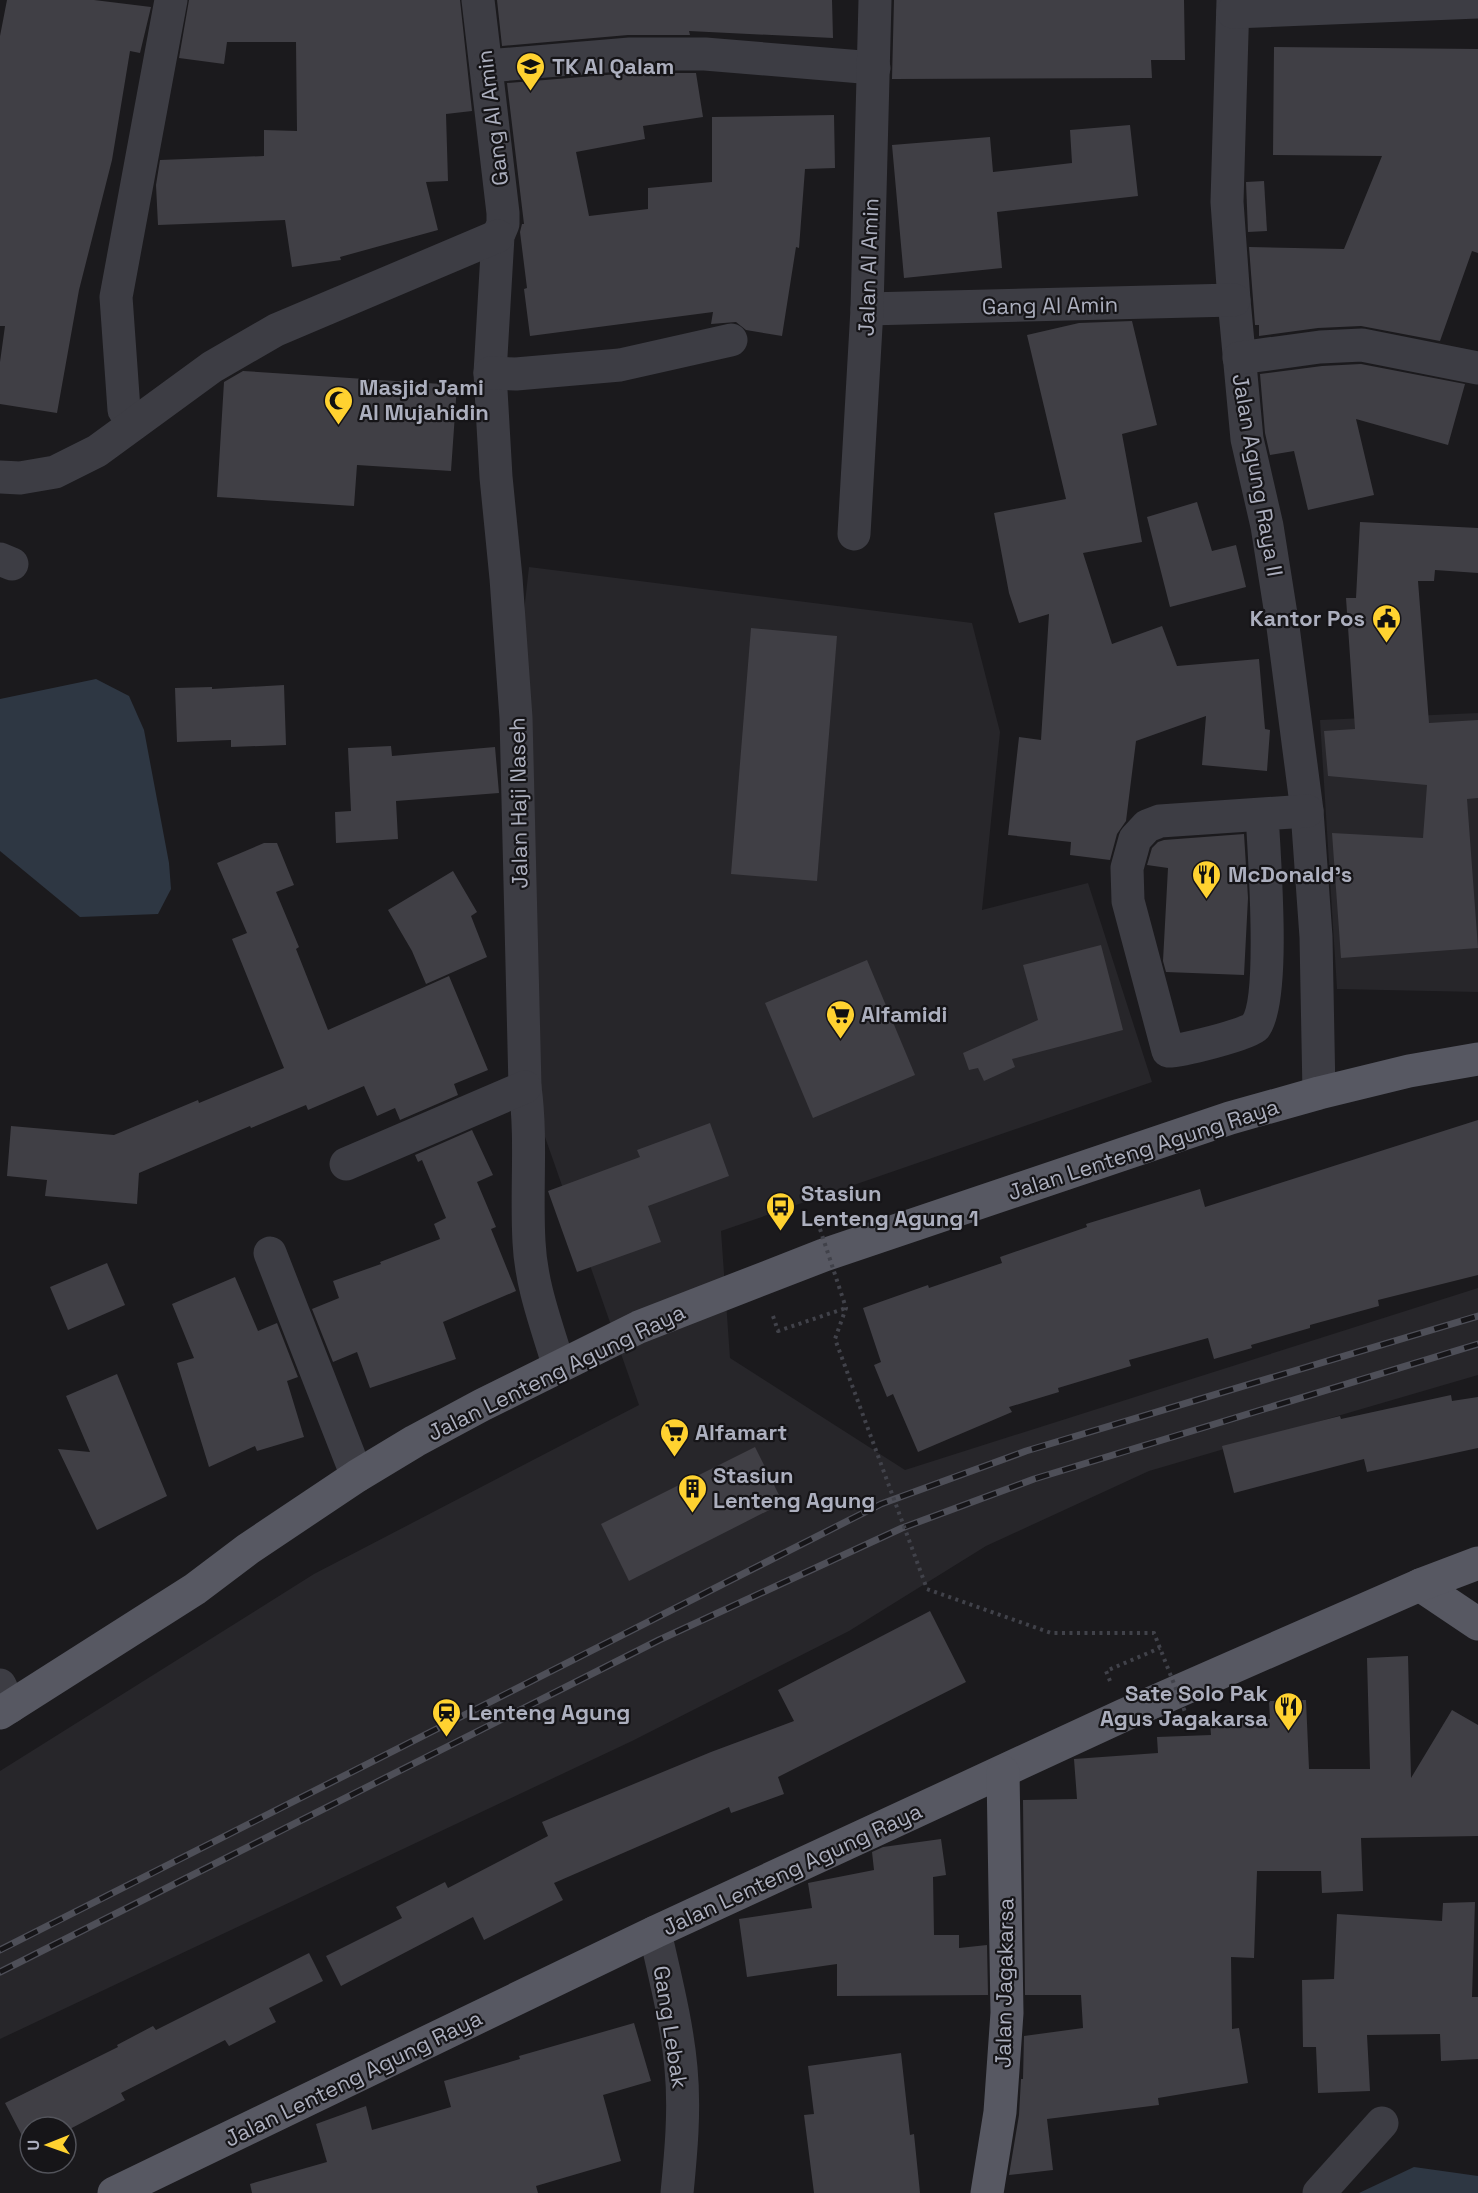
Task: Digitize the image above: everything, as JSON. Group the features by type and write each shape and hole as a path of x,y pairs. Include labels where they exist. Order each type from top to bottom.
{"main road":[{"name":"Jalan Lenteng Agung Raya","path":"3,1702 195,1589 248,1549 357,1476 416,1441 639,1328 824,1255 1230,1118 1408,1071 1478,1059"},
{"name":"Jalan Lenteng Agung Raya","path":"114,2193 655,1932 1133,1710 1419,1585 1478,1563"},
{"path":"1419,1585 1478,1624"},
{"name":"Jalan Jagakarsa","path":"987,2193 1000,2112 1007,2013 1003,1772"}],"street":[{"path":"137,420 129,417 124,410 116,297 171,0"},
{"name":"Gang Al Amin","path":"478,0 504,213 503,224 498,236"},
{"name":"Jalan Al Amin","path":"854,534 867,309 875,0"},
{"path":"1233,6 1478,2"},
{"name":"Jalan Agung Raya II","path":"1233,6 1227,202 1234,300 1247,439 1267,526 1283,627 1307,811 1316,937 1319,1093"},
{"path":"487,66 630,54 705,54 874,68"},
{"path":"0,477 20,478 55,472 97,450 212,367 276,330 498,236"},
{"name":"Jalan Haji Naseh","path":"498,236 490,373 496,477 507,578 516,718 525,1087 530,1120 529,1244 534,1283 560,1367"},
{"name":"Gang Al Amin","path":"867,309 1234,300"},
{"path":"490,373 516,374 620,365 731,340"},
{"path":"1239,358 1320,347 1362,345 1478,368"},
{"path":"1262,814 1267,964 1262,1011 1259,1019 1251,1031 1177,1051 1168,1051 1128,901 1126,868 1136,839 1147,826 1160,821 1262,814 1307,811"},
{"path":"346,1164 525,1087"},
{"path":"270,1253 357,1476"},
{"name":"Gang Lebak","path":"655,1932 674,2020 681,2069 681,2138 677,2193"},
{"path":"1319,2193 1382,2123"}],"path":[{"path":"820,1229 846,1308 835,1339 927,1589 1051,1633 1154,1633 1189,1722"},
{"path":"778,1331 846,1308"},
{"path":"1106,1671 1160,1648"}],"shaded area":[{"path":"529,567 972,623 1000,732 982,910 1088,883 1152,1082 721,1231 730,1358 905,1470 1478,1288 1478,1375 1149,1471 986,1546 849,1631 632,1741 0,2039 0,1771 314,1574 639,1405 518,1060 504,790"},
{"path":"1478,713 1478,992 1337,989 1320,720"}],"water":[{"path":"96,679 129,696 144,730 169,863 171,889 158,914 80,917 0,851 0,699"},
{"path":"1414,2167 1478,2176 1478,2193 1359,2193"}],"building":[{"path":"7,0 94,0 151,7 140,53 130,51 112,160 79,290 57,413 0,404 0,362 5,326 0,326 0,36"},
{"path":"189,0 460,0 472,111 446,114 448,181 426,182 438,230 340,257 341,260 292,267 285,220 158,225 156,185 160,160 264,156 264,130 297,131 296,42 227,42 224,64 179,58"},
{"path":"497,0 832,0 833,38 689,31 690,35 628,35 502,46"},
{"path":"894,0 1184,0 1185,60 1151,60 1152,78 892,79"},
{"path":"1274,47 1478,49 1478,253 1472,251 1440,341 1361,326 1318,328 1259,336 1259,325 1255,325 1249,247 1344,249 1382,156 1273,155"},
{"path":"631,73 696,73 703,117 643,126 645,139 576,152 589,216 648,209 648,188 712,182 712,117 834,115 835,168 805,169 799,248 796,247 782,336 746,330 736,322 711,324 713,312 530,336 520,232 524,224 507,83"},
{"path":"1130,125 1138,196 997,212 1002,268 904,278 892,145 990,137 993,172 1072,163 1070,130"},
{"path":"1264,181 1267,231 1248,232 1246,182"},
{"path":"1132,321 1157,425 1122,434 1142,542 1083,553 1112,644 1162,626 1177,666 1259,659 1265,729 1270,730 1267,771 1202,765 1206,716 1136,741 1126,821 1117,834 1110,860 1070,855 1071,842 1008,835 1019,737 1041,740 1049,614 1019,623 1009,593 994,513 1066,499 1027,335 1079,323"},
{"path":"1361,364 1465,384 1448,445 1356,419 1374,495 1308,510 1294,451 1270,455 1265,433 1260,374 1322,366"},
{"name":"Masjid Jami Al Mujahidin","path":"243,371 457,385 451,471 357,465 354,506 217,497 224,382"},
{"path":"1197,502 1212,551 1236,545 1246,587 1170,607 1147,517"},
{"path":"1360,522 1478,528 1478,573 1435,570 1434,581 1418,581 1429,723 1478,720 1478,798 1467,799 1478,948 1341,958 1332,833 1423,838 1427,785 1328,776 1324,731 1355,729 1346,598 1356,598"},
{"path":"751,628 837,636 817,881 731,874"},
{"path":"284,685 286,745 231,747 231,740 177,742 175,688 212,687 212,689"},
{"path":"391,746 392,756 495,747 499,793 396,801 398,839 336,843 335,812 351,811 348,748"},
{"name":"McDonald's","path":"1244,834 1248,898 1244,975 1166,972 1163,961 1168,868 1147,865 1152,848 1164,840"},
{"path":"264,843 277,843 294,885 276,892 299,947 296,949 328,1030 449,976 488,1070 454,1084 458,1095 400,1120 395,1108 377,1116 364,1086 308,1110 306,1105 251,1128 250,1126 139,1173 137,1204 45,1196 47,1180 7,1176 11,1126 114,1135 284,1068 232,939 247,933 217,863"},
{"path":"453,871 477,912 471,916 487,957 426,984 412,951 388,910"},
{"path":"1101,945 1123,1030 1012,1059 1015,1067 984,1081 978,1068 969,1070 963,1053 1038,1020 1023,965"},
{"name":"Alfamidi","path":"867,960 915,1075 813,1118 765,1003"},
{"path":"1478,1120 1478,1275 1378,1300 1379,1306 1310,1325 1310,1328 1251,1345 1252,1348 1214,1359 1208,1338 1129,1360 1131,1366 1058,1388 1059,1392 1009,1407 1012,1412 918,1452 893,1394 887,1397 874,1365 881,1362 863,1308 928,1285 929,1288 1002,1263 1000,1257 1087,1227 1086,1224 1200,1189 1205,1207"},
{"path":"710,1123 729,1176 648,1206 661,1242 577,1272 548,1191 640,1157 637,1150"},
{"path":"472,1130 493,1175 477,1182 496,1227 491,1229 516,1291 443,1322 456,1359 370,1388 357,1352 333,1362 312,1309 339,1298 333,1281 440,1239 434,1224 446,1218 422,1160 418,1162 415,1155"},
{"path":"107,1263 125,1305 68,1330 50,1287"},
{"path":"235,1277 258,1331 277,1323 298,1377 287,1381 304,1437 257,1451 255,1446 209,1467 177,1363 194,1358 172,1304"},
{"path":"117,1374 167,1496 97,1530 58,1449 90,1452 66,1396"},
{"path":"1451,1395 1452,1401 1478,1397 1478,1448 1367,1472 1364,1459 1234,1493 1222,1446 1340,1416 1341,1419"},
{"name":"Stasiun Lenteng Agung","path":"755,1447 783,1503 629,1581 601,1524"},
{"path":"930,1611 966,1682 778,1777 784,1794 731,1813 729,1807 554,1883 563,1900 484,1940 473,1917 341,1986 326,1956 402,1918 396,1907 445,1882 448,1888 548,1836 542,1822 711,1752 794,1721 778,1690"},
{"path":"1408,1656 1411,1778 1452,1710 1478,1725 1478,1836 1361,1838 1363,1891 1322,1893 1321,1871 1257,1871 1254,1958 1231,1957 1232,2029 1239,2028 1248,2083 1158,2098 1159,2105 1047,2119 1053,2170 1009,2175 1019,2115 1021,2079 1023,2079 1024,2036 1083,2028 1081,1995 1025,1995 1023,1800 1077,1799 1074,1759 1158,1753 1157,1737 1211,1735 1210,1722 1270,1719 1269,1701 1306,1700 1309,1769 1370,1769 1367,1658"},
{"path":"941,1839 946,1875 933,1877 934,1935 959,1935 959,1948 987,1945 988,1995 837,1996 837,1964 747,1977 739,1919 812,1908 808,1883 874,1870 872,1852 883,1847"},
{"path":"1475,1902 1472,1997 1478,1997 1478,2059 1441,2061 1440,2034 1367,2035 1370,2091 1318,2093 1316,2047 1303,2047 1302,1980 1334,1979 1337,1914 1442,1921 1443,1903"},
{"path":"309,1953 323,1981 269,2008 276,2022 229,2046 225,2040 121,2093 125,2100 78,2125 78,2115 18,2115 18,2128 5,2103 118,2047 117,2045 153,2026 156,2030"},
{"path":"634,2023 651,2081 603,2095 621,2161 536,2186 538,2193 252,2193 250,2184 327,2162 316,2124 366,2106 372,2130 451,2107 444,2081 520,2059 519,2056"},
{"path":"901,2053 910,2135 914,2134 920,2193 814,2193 804,2115 814,2114 808,2066"}],"railway":[{"path":"0,1950 881,1504 1026,1451 1478,1316"},
{"path":"0,1972 659,1640 902,1528 1034,1479 1478,1344"}],"place":[{"name":"TK Al Qalam","path":"531,92"},
{"name":"Masjid Jami Al Mujahidin","path":"338,426"},
{"name":"Kantor Pos","path":"1386,644"},
{"name":"McDonald's","path":"1207,900"},
{"name":"Alfamidi","path":"840,1040"},
{"name":"Stasiun Lenteng Agung 1","path":"780,1232"},
{"name":"Alfamart","path":"674,1458"},
{"name":"Stasiun Lenteng Agung","path":"692,1514"},
{"name":"Sate Solo Pak Agus Jagakarsa","path":"1289,1732"},
{"name":"Lenteng Agung","path":"447,1738"}]}
